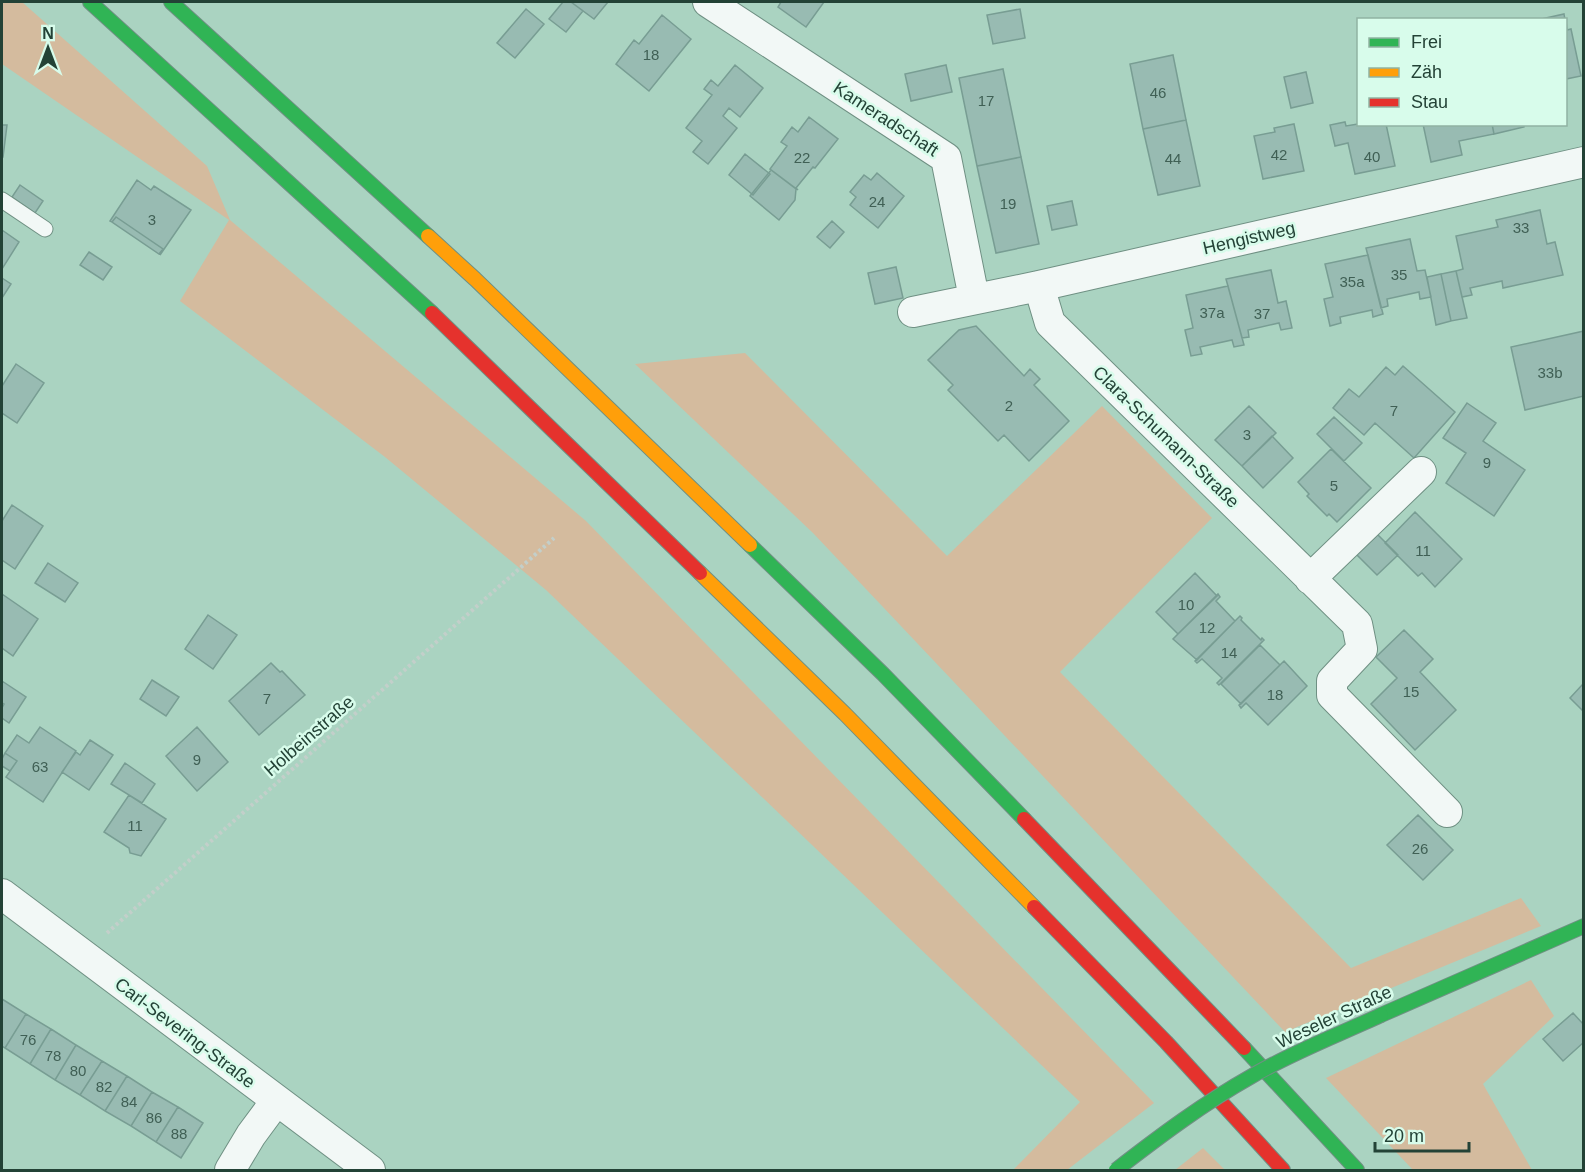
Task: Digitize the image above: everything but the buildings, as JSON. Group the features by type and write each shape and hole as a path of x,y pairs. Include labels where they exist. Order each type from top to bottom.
{"main road":[{"path":"90,2 439,320 836,706 1166,1042 1283,1170"},
{"path":"171,2 475,279 883,674 1203,1003 1357,1170"},
{"name":"Weseler Straße","path":"1116,1170 1164,1132 1236,1084 1381,1015 1584,926"}],"street":[{"name":"Kameradschaft","path":"708,2 946,158 974,298"},
{"name":"Hengistweg","path":"913,312 1039,286 1584,162"},
{"name":"Clara-Schumann-Straße","path":"1039,286 1050,323 1357,624 1362,649 1332,681 1332,695 1447,812"},
{"path":"1310,579 1421,472"},
{"name":"Carl-Severing-Straße","path":"2,894 370,1170"},
{"path":"231,1170 251,1135 276,1101"}],"lane":[{"path":"2,200 45,229"}],"path":[{"name":"Holbeinstraße","path":"82,955 554,538"}],"shaded area":[{"path":"2,2 22,2 207,166 230,220 586,521 1154,1103 1067,1170 1013,1170 1080,1102 546,590 385,457 180,301 229,220 2,64"},
{"path":"745,353 947,556 1102,406 1212,518 1060,672 1351,968 1521,898 1541,926 1285,1032 813,533 635,364"},
{"path":"1531,980 1554,1016 1483,1084 1532,1170 1413,1170 1326,1078"},
{"path":"1203,1148 1225,1170 1175,1170"}],"traffic: fast":[{"path":"90,2 432,313"},
{"path":"171,2 428,236"},
{"path":"750,545 883,674 1024,819"},
{"path":"1381,1015 1584,926"},
{"path":"1116,1170 1182,1120 1234,1086 1283,1059 1381,1015"},
{"path":"1244,1048 1357,1170"}],"traffic: slow":[{"path":"428,236 750,545"},
{"path":"700,573 845,714 1034,907"}],"traffic: jam":[{"path":"432,313 700,573"},
{"path":"1024,819 1244,1048"},
{"path":"1034,907 1166,1042 1283,1170"}]}
